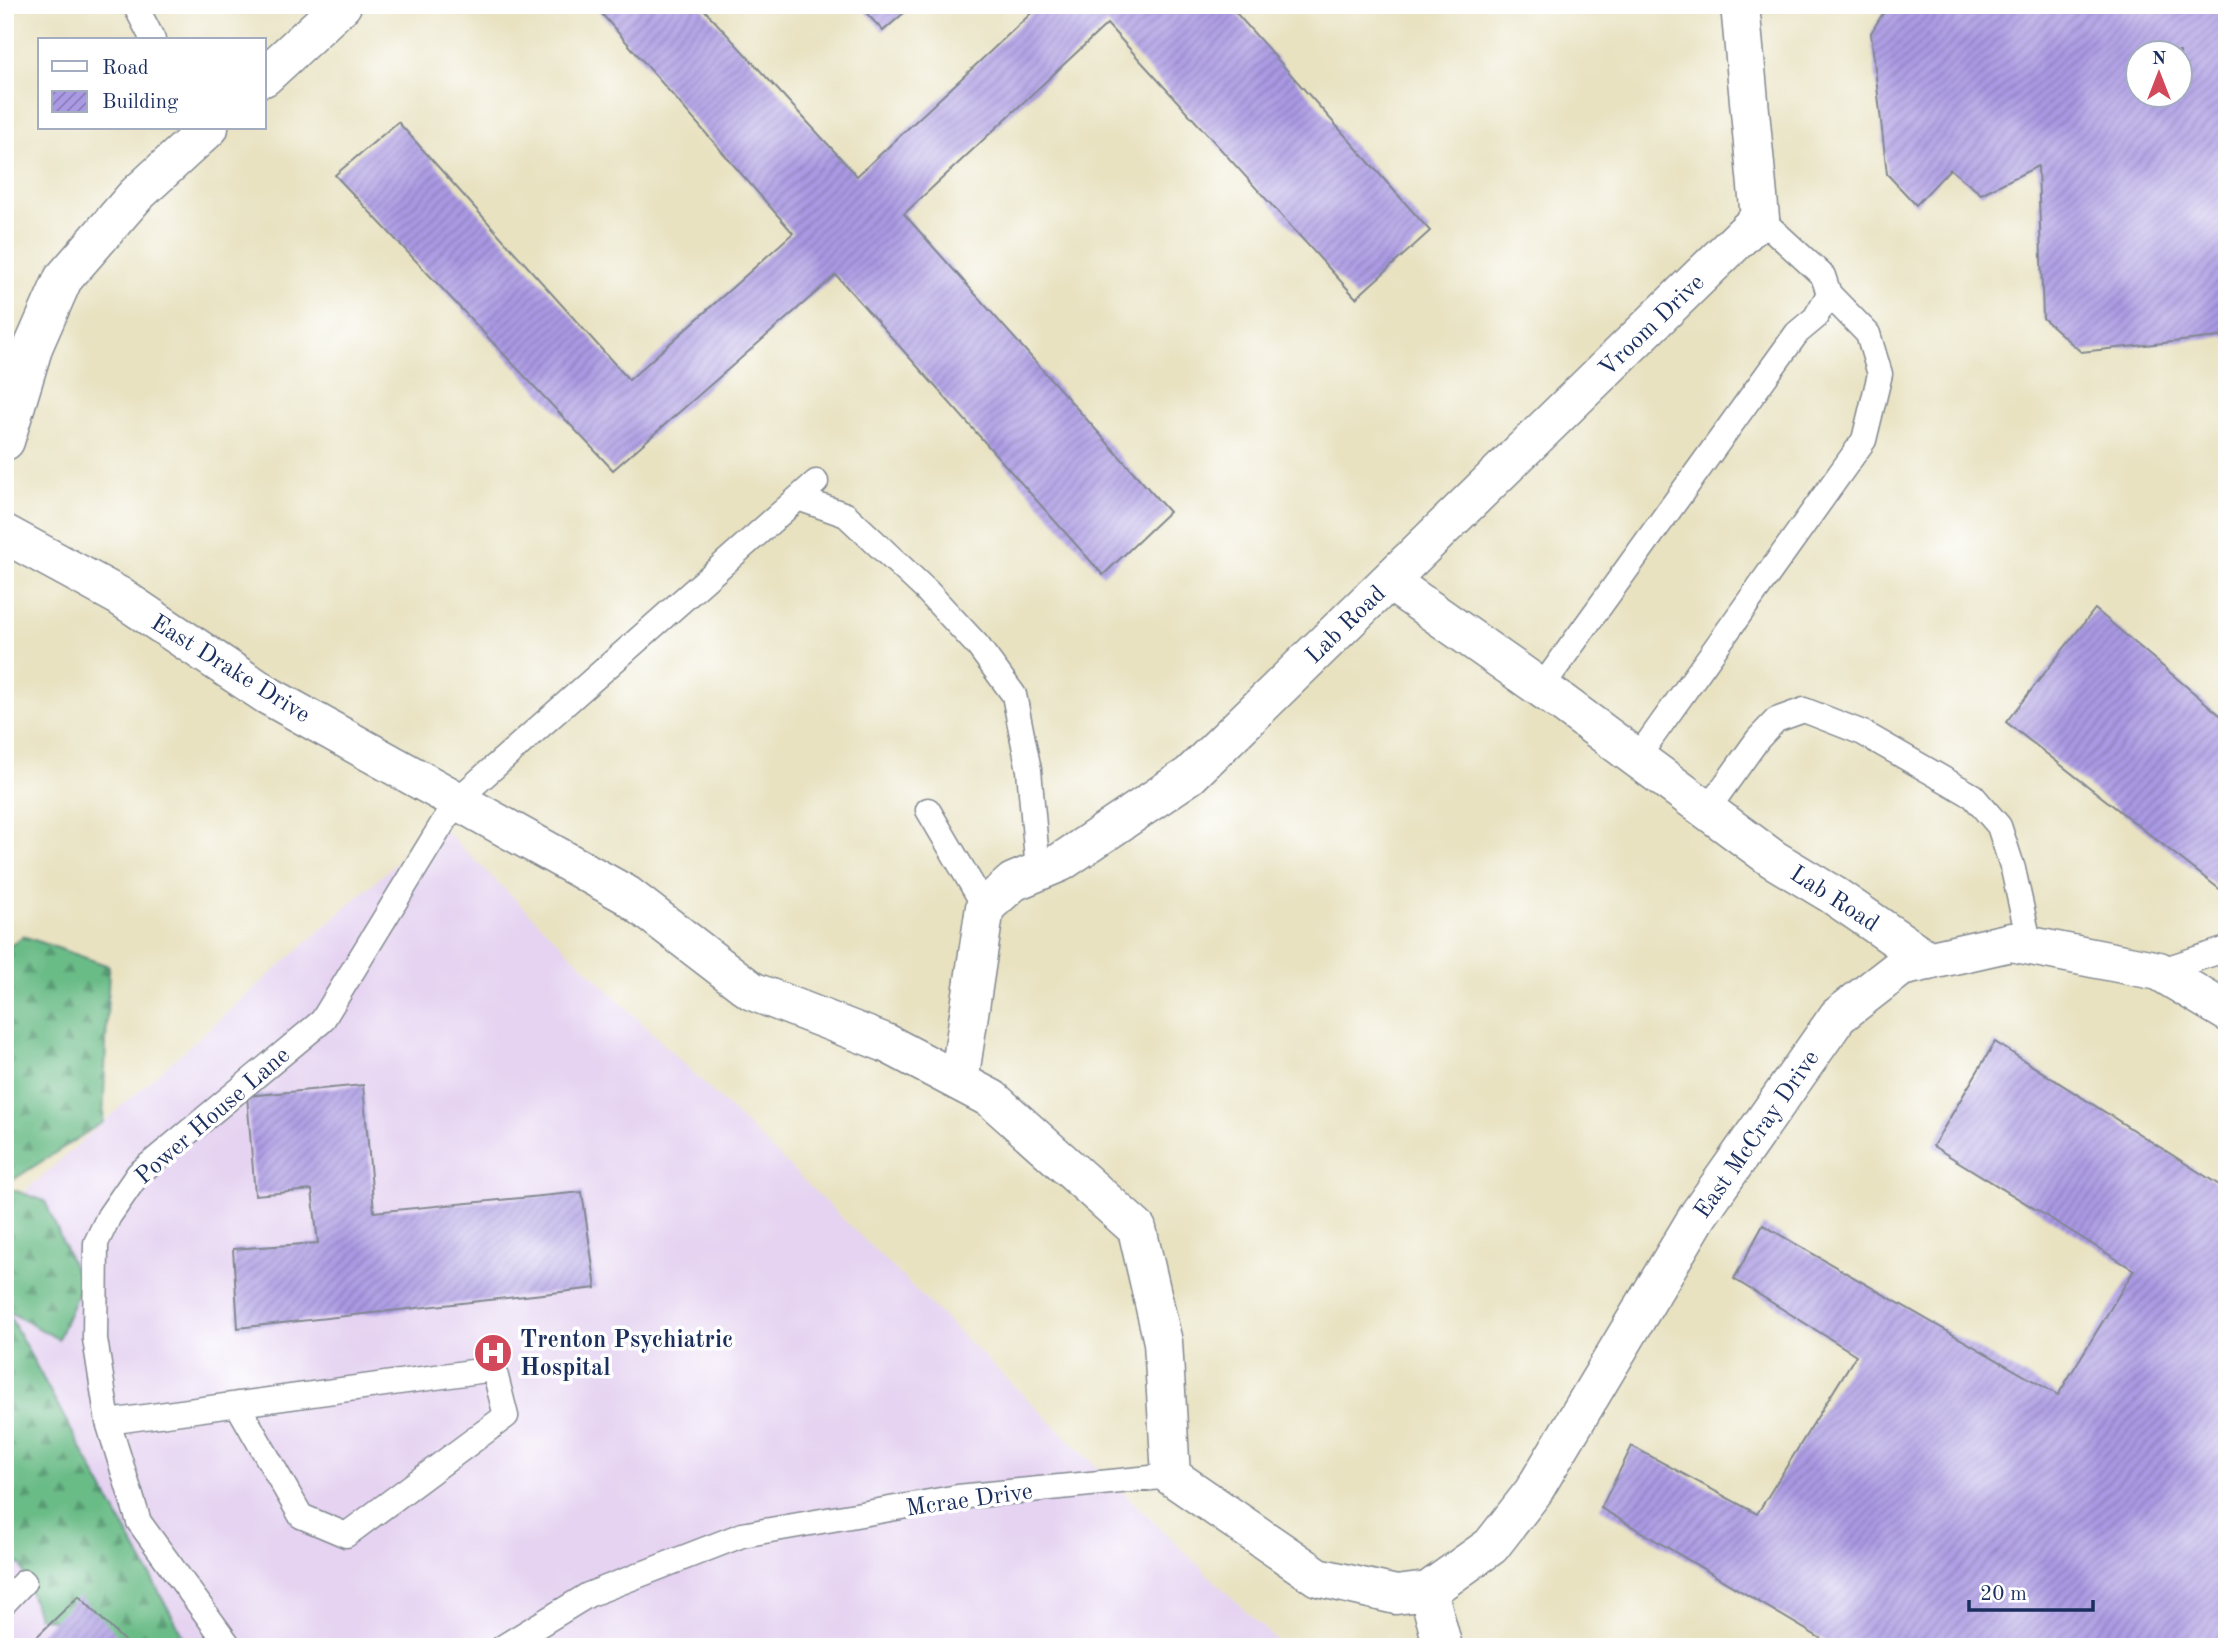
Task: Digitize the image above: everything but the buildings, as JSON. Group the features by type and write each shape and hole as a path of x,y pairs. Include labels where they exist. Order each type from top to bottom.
{"street":[{"path":"266,75 342,5"},
{"path":"1740,5 1760,218"},
{"path":"5,441 34,345 63,279 136,195 207,130"},
{"name":"Vroom Drive","path":"1389,581 1760,218"},
{"name":"East Drake Drive","path":"5,534 119,596 267,695 627,895 752,991 886,1042 992,1099 1138,1229 1163,1342 1171,1476"},
{"name":"Lab Road","path":"985,907 1013,882 1061,862 1190,775 1389,581 1541,688 1773,859 1833,895 1929,961"},
{"path":"959,1081 985,907"},
{"name":"East McCray Drive","path":"1428,1591 1491,1546 1533,1492 1699,1214 1838,1016 1901,967 2011,942 2159,971 2227,1012"},
{"path":"1171,1476 1318,1577 1396,1595 1428,1591 1443,1647"}],"lane":[{"path":"135,5 152,38"},
{"path":"1637,758 1864,440 1880,374 1868,334 1829,294 1824,276 1760,218"},
{"path":"1541,688 1797,333 1815,318 1829,294"},
{"name":"Power House Lane","path":"230,1647 139,1521 108,1422 95,1339 96,1243 109,1216 138,1174 322,1021 457,800 807,490 846,515 927,591 978,646 1014,695 1029,770 1038,871"},
{"path":"1707,810 1758,740 1776,720 1804,710 1863,733 1973,796 1998,827 2013,869 2030,946"},
{"path":"928,810 985,907"},
{"path":"2159,971 2227,949"},
{"path":"108,1422 237,1404 494,1369 506,1416 346,1535 301,1516 237,1404"},
{"name":"Mcrae Drive","path":"503,1647 588,1595 742,1535 958,1497 1171,1476"},
{"path":"5,1602 24,1582"}],"shaded area":[{"name":"Trenton Psychiatric Hospital","path":"439,825 1283,1647 5,1647 5,1209"}],"green space":[{"path":"23,936 109,966 103,1122 5,1185 5,950"},
{"path":"5,1187 45,1201 81,1285 58,1339 6,1310 189,1647 83,1647 86,1626 38,1617 21,1564 5,1566"}],"place":[{"name":"Trenton Psychiatric Hospital","path":"493,1353"}]}
